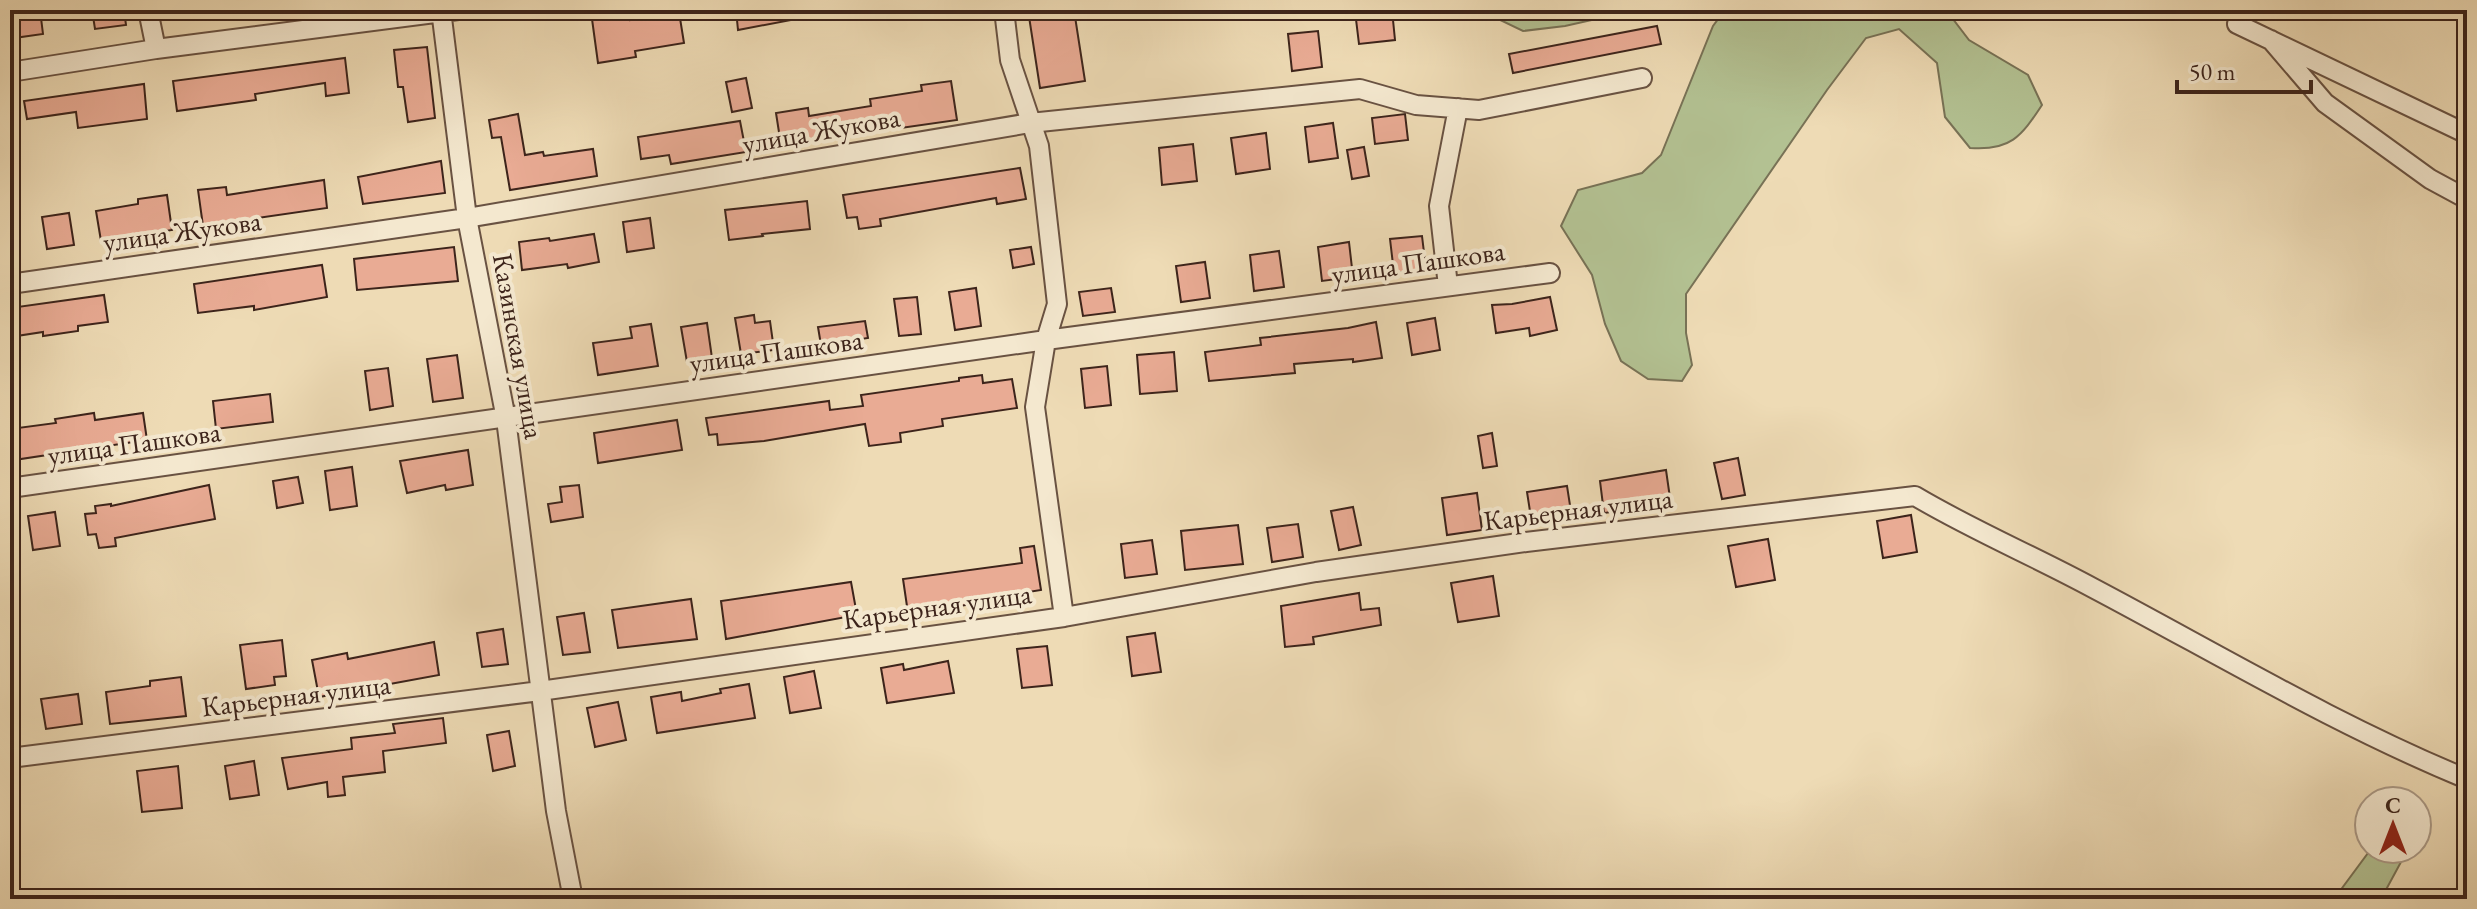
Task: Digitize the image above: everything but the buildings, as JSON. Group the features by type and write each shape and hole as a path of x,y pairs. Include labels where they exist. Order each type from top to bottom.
{"street":[{"path":"148,10 156,49"},
{"path":"1004,10 1010,60 1039,146 1057,304 1046,340 1035,407 1064,617"},
{"path":"10,72 156,49 447,11"},
{"name":"Казинская улица","path":"447,11 467,218 506,419 556,811 573,899"},
{"path":"2237,24 2467,134"},
{"path":"2271,40 2325,103 2430,179 2467,199"},
{"name":"улица Жукова","path":"10,284 467,218 1030,123 1360,89 1416,105 1479,110 1642,78"},
{"path":"1448,286 1439,206 1458,108"},
{"name":"улица Пашкова","path":"10,488 1046,340 1550,273"},
{"name":"Карьерная улица","path":"10,758 540,691 1064,617 1316,572 1526,542 1915,496 1956,521 2092,587 2274,688 2396,749 2467,779"}],"green space":[{"path":"1492,10 1636,10 1565,26 1523,31 1496,18"},
{"path":"1725,10 1946,10 1969,40 2028,75 2042,105 2028,126 2013,140 1995,147 1970,148 1945,117 1937,63 1899,29 1866,38 1686,294 1686,333 1692,365 1682,381 1648,379 1621,361 1605,324 1592,275 1561,226 1578,190 1642,173 1661,155 1713,26"},
{"path":"2359,865 2399,865 2381,899 2334,899"}]}
